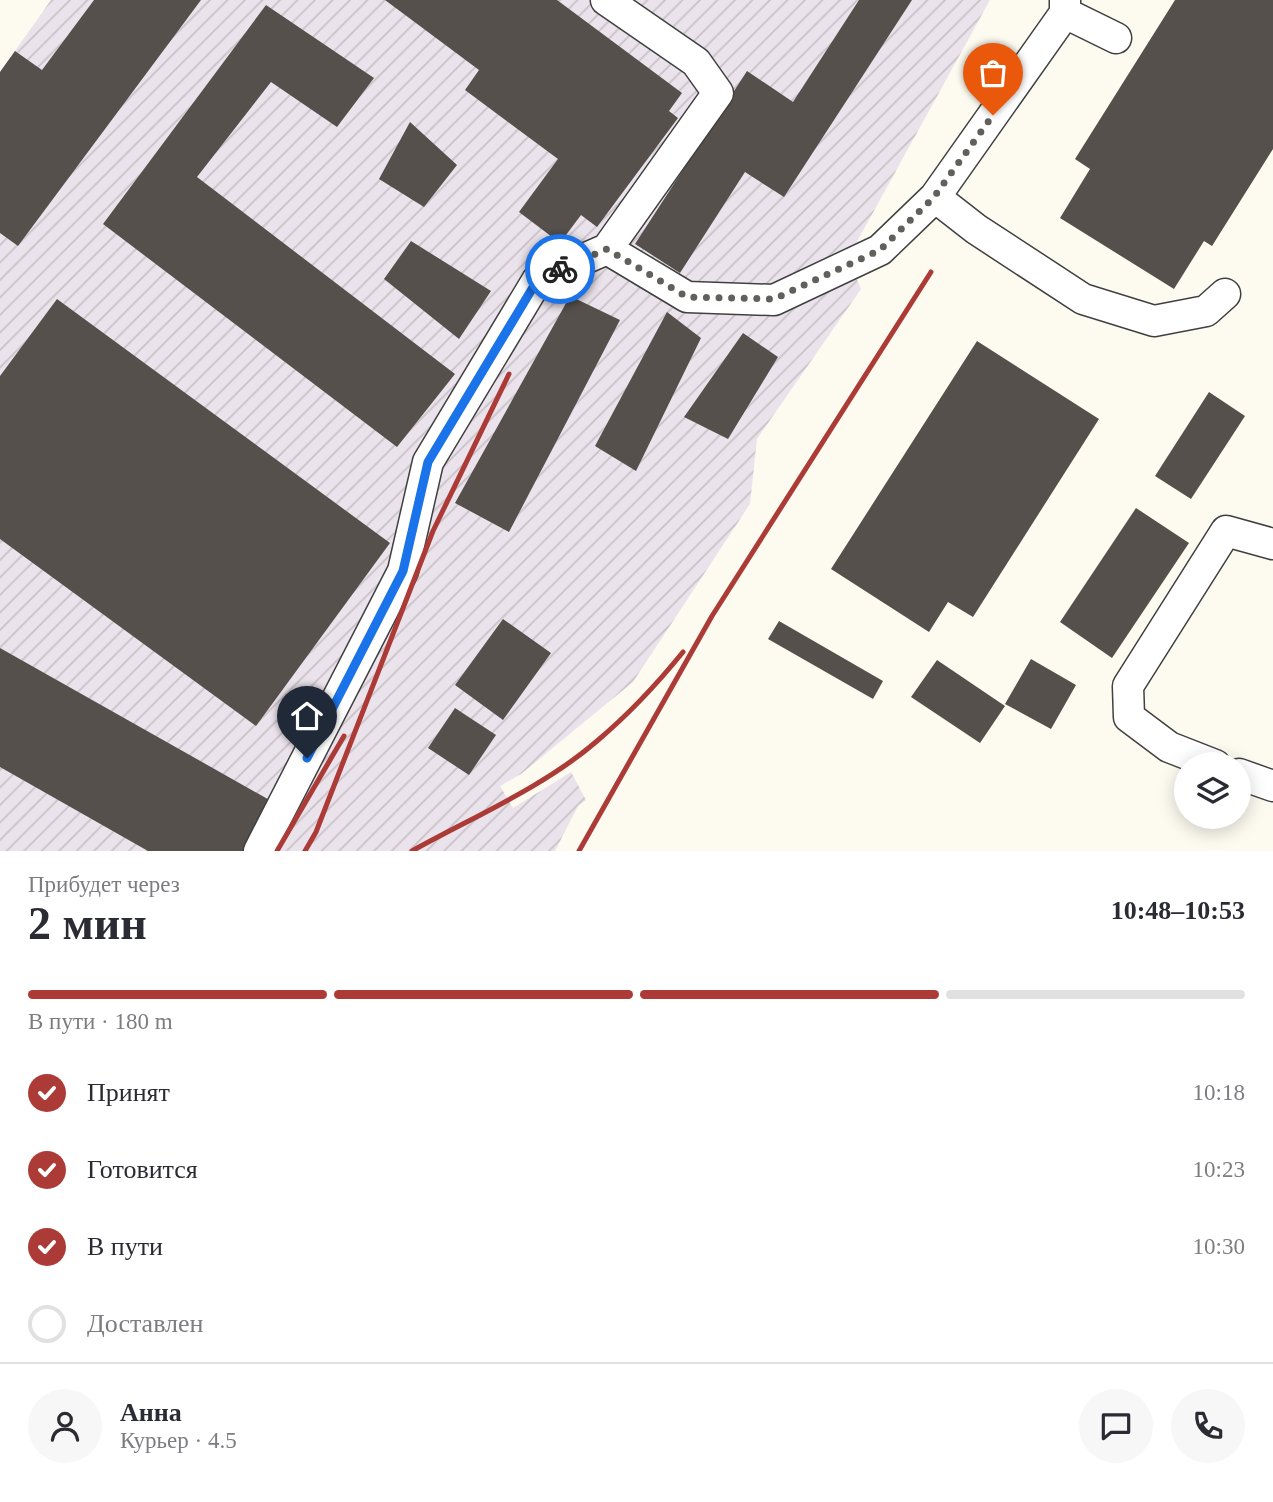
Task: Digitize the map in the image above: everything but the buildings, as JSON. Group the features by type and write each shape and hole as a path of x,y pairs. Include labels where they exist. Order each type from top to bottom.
{"lane":[{"path":"259,851 403,571 428,462 538,279 607,249 718,93 696,62 606,0"},
{"path":"607,249 687,297 774,299 880,250 934,197 1065,6 1116,38"},
{"path":"934,197 976,229 1083,299 1154,321 1206,311 1225,294"},
{"path":"1182,752 1169,747 1129,717 1128,686 1226,531 1273,544"},
{"path":"1251,778 1273,786"}],"shaded area":[{"path":"51,0 990,0 848,258 861,289 757,439 750,504 633,682 521,774 500,786 513,808 571,772 586,800 578,806 555,851 0,851 0,72"}],"railway":[{"path":"579,851 712,616 931,272"},
{"path":"305,851 316,832 433,531 509,374"},
{"path":"412,851 531,787 576,758 609,731 683,652"},
{"path":"277,851 344,736"}],"way so far":[{"path":"560,269 607,249 687,297 774,299 880,250 934,197 993,115"}],"route":[{"path":"307,758 403,571 428,462 538,279 560,269"}]}
